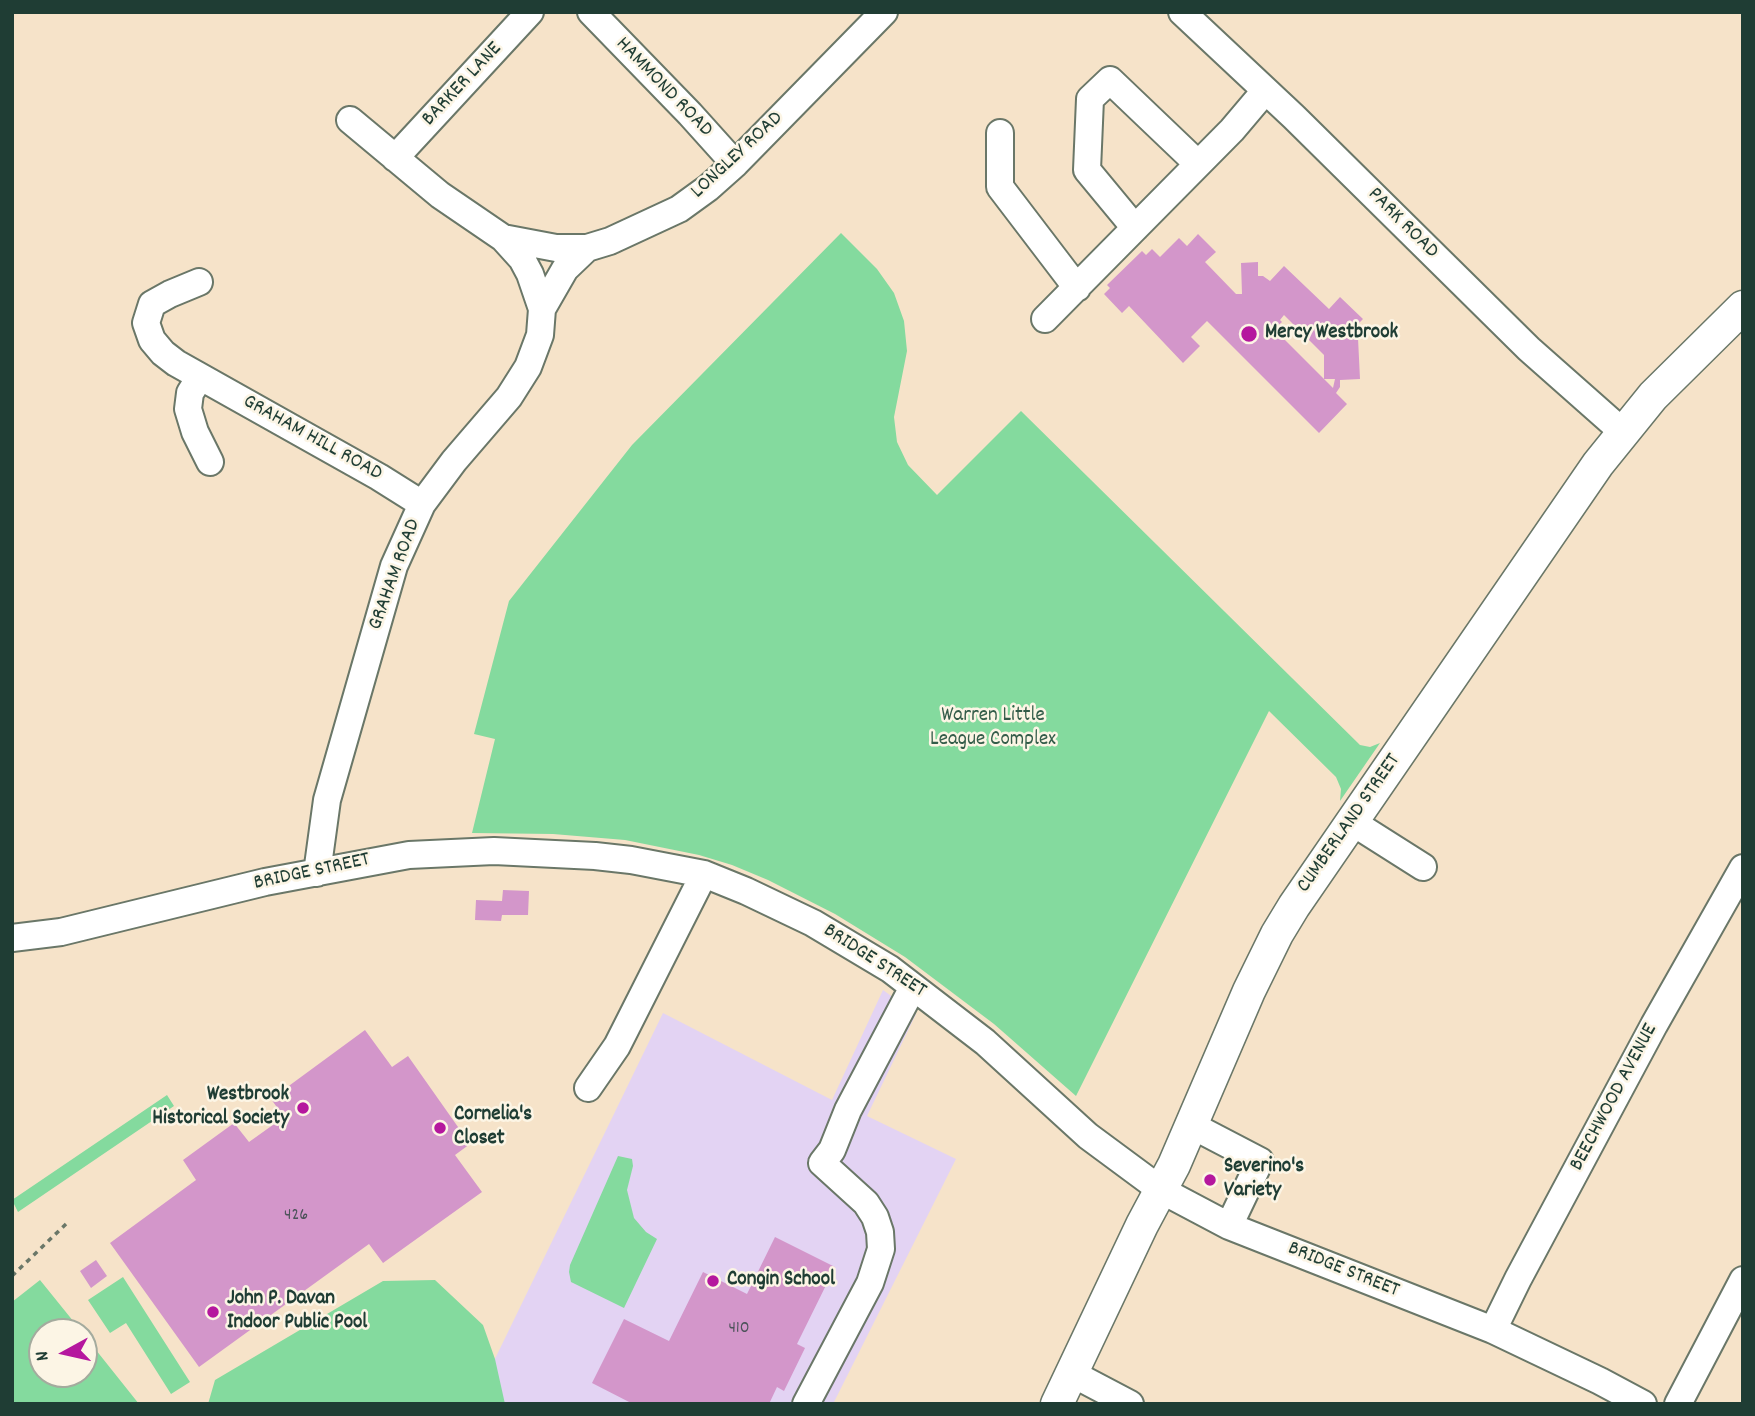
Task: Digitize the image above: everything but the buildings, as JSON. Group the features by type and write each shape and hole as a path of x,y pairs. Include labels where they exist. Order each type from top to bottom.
{"main road":[{"name":"CUMBERLAND STREET","path":"1057,1404 1161,1190 1277,934 1598,464 1653,396 1743,307"}],"street":[{"name":"BARKER LANE","path":"396,158 530,12"},
{"name":"HAMMOND ROAD","path":"591,12 690,114 734,164"},
{"name":"LONGLEY ROAD","path":"350,120 440,195 503,238 556,248 587,248 610,241 679,209 734,164 884,12"},
{"name":"PARK ROAD","path":"1182,12 1294,117 1529,349 1624,433"},
{"path":"1135,228 1087,170 1090,99 1110,80 1198,164"},
{"path":"1045,319 1232,130 1265,91"},
{"path":"1000,133 1000,187 1077,288"},
{"name":"GRAHAM ROAD","path":"317,873 327,800 394,566 422,504 454,461 509,397 528,367 540,335 542,309 530,274 522,259 503,238"},
{"name":"GRAHAM ROAD","path":"542,309 565,269 587,248"},
{"name":"GRAHAM HILL ROAD","path":"200,282 170,293 152,304 146,323 152,340 163,353 200,377 368,470 422,504"},
{"path":"200,377 190,393 188,410 195,432 210,462"},
{"path":"1352,821 1423,867"},
{"name":"BRIDGE STREET","path":"12,938 61,932 265,882 409,855 494,851 631,860 704,874 813,923 890,969 985,1042 1088,1136 1161,1190 1230,1226 1493,1330 1643,1404"},
{"name":"BEECHWOOD AVENUE","path":"1493,1330 1654,1025 1743,868"},
{"path":"588,1088 617,1046 704,874"},
{"path":"806,1404 870,1283 881,1249 875,1217 866,1203 822,1163 832,1150 848,1110 914,987"},
{"path":"1191,1125 1259,1161 1230,1226"},
{"path":"1678,1404 1743,1280"},
{"path":"1073,1374 1130,1404"}],"path":[{"path":"12,1276 66,1224"}],"shaded area":[{"name":"Congin School","path":"883,990 916,1014 867,1116 956,1159 833,1404 473,1404 663,1013 832,1100"}],"green space":[{"name":"Warren Little League Complex","path":"841,233 877,269 894,293 904,321 907,351 894,417 897,442 908,465 937,495 1021,411 1360,745 1370,747 1380,743 1340,801 1341,789 1336,777 1269,711 1076,1096 994,1024 905,957 835,914 768,880 699,855 625,840 553,834 472,833 495,739 474,734 509,601 632,445"},
{"path":"167,1095 174,1106 18,1212 12,1200"},
{"path":"618,1156 632,1159 633,1166 627,1190 634,1218 646,1232 657,1239 624,1308 571,1282 569,1272"},
{"path":"123,1277 190,1382 171,1394 126,1323 110,1333 88,1300"},
{"path":"40,1280 71,1318 28,1318 28,1388 98,1388 98,1353 139,1404 12,1404 12,1302"},
{"path":"435,1280 483,1325 495,1359 505,1404 208,1404 215,1380 383,1281"}],"place":[{"name":"Mercy Westbrook","path":"1249,334"},
{"name":"Westbrook Historical Society","path":"303,1108"},
{"name":"Cornelia's Closet","path":"440,1128"},
{"name":"Severino's Variety","path":"1210,1180"},
{"name":"Congin School","path":"713,1281"},
{"name":"John P. Davan Indoor Public Pool","path":"213,1312"}]}
